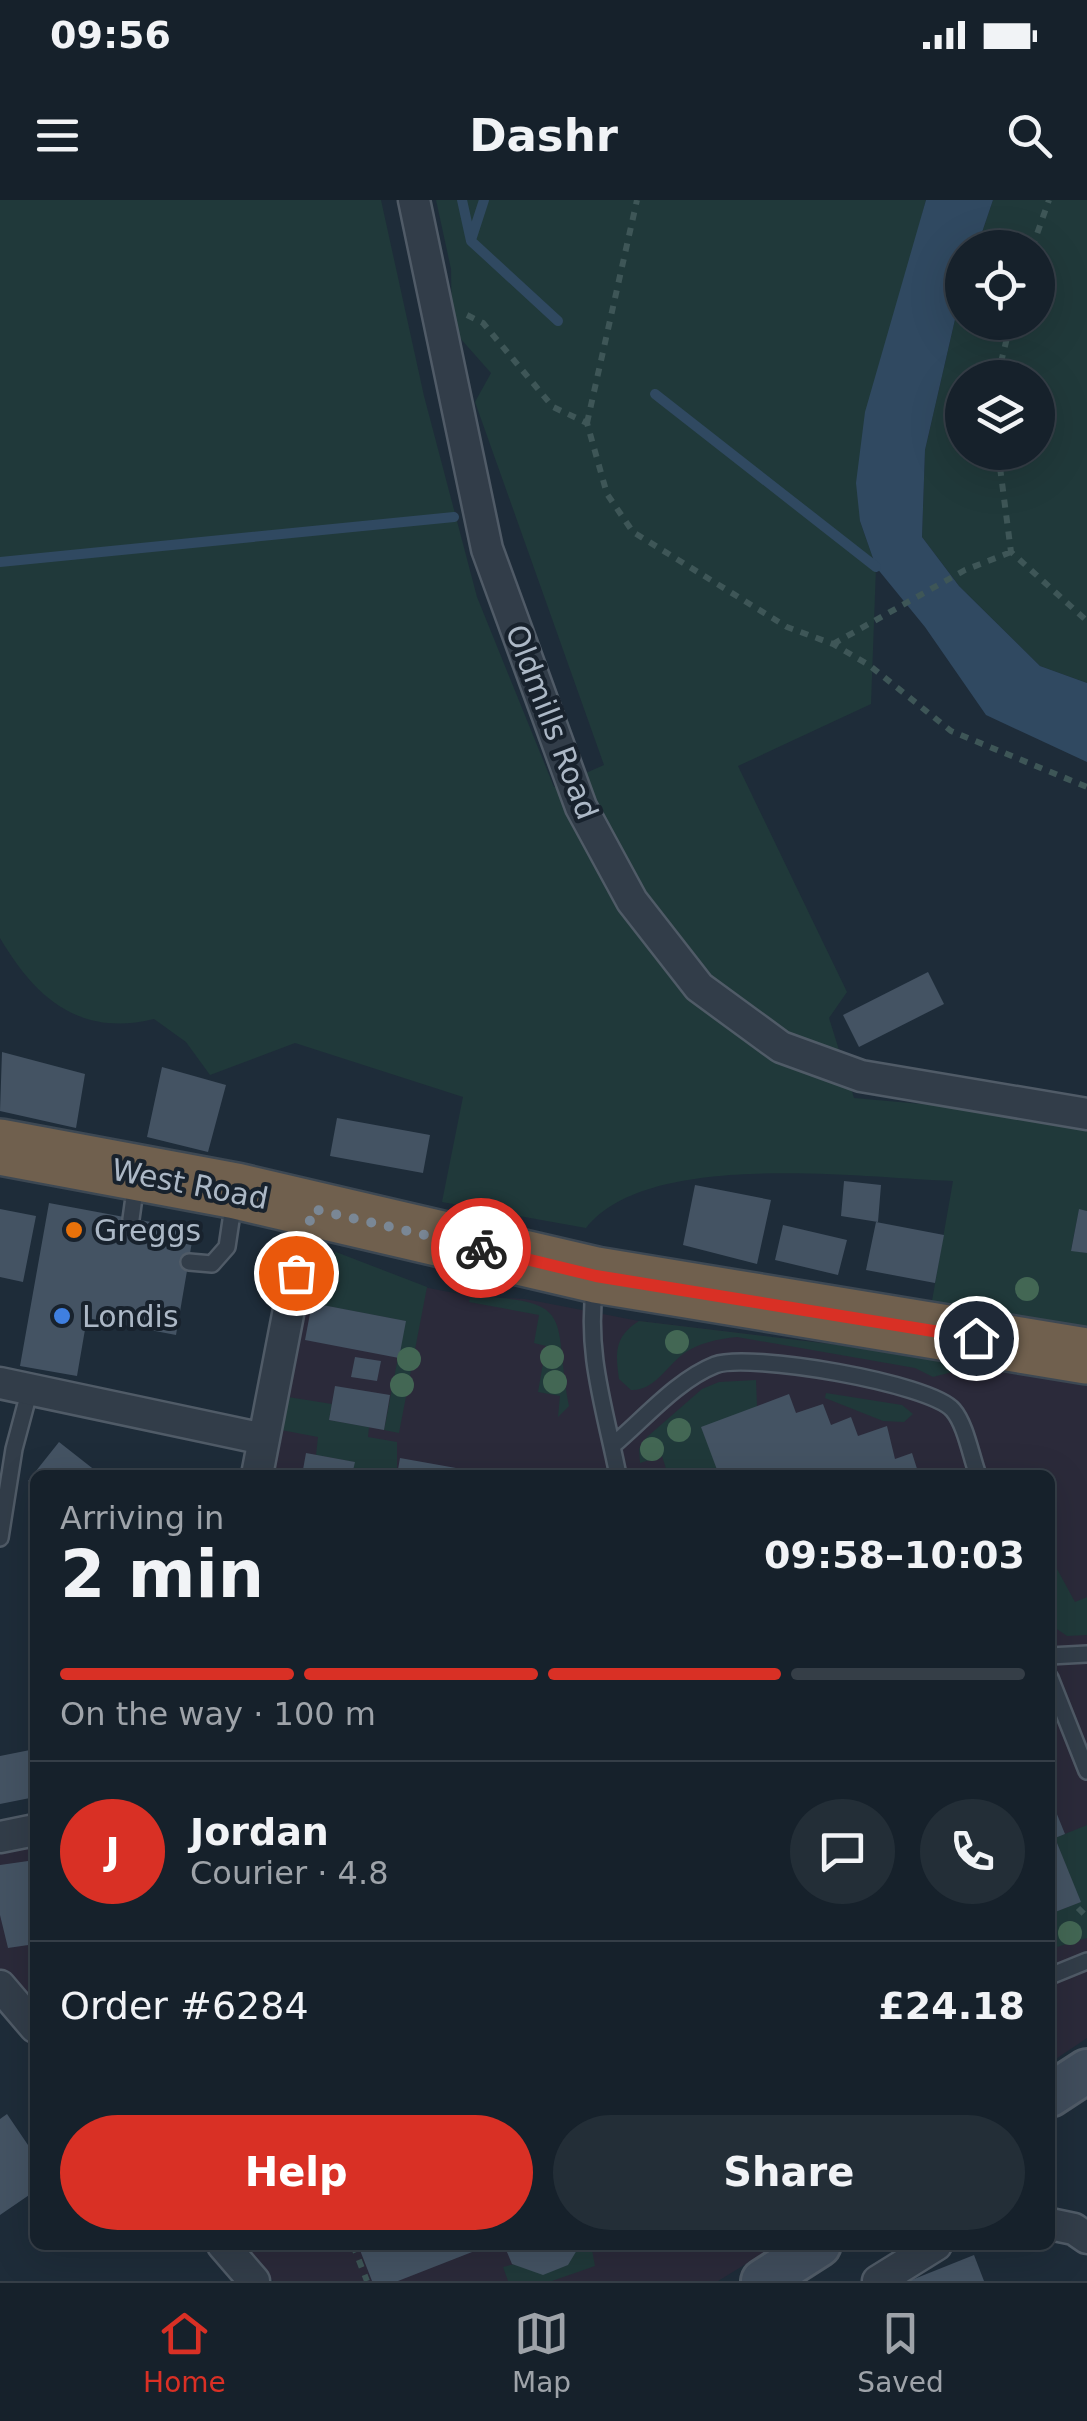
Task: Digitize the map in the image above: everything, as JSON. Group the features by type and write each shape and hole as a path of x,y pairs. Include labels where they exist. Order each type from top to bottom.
{"highway":[{"name":"West Road","path":"0,1147 134,1196 236,1191 596,1276 1087,1356"}],"main road":[{"path":"1055,2092 1087,2071"},
{"path":"764,2281 811,2250"}],"street":[{"name":"Oldmills Road","path":"414,200 487,549 581,806 632,901 699,987 781,1047 861,1076 1087,1114"},
{"path":"258,1470 296,1273 313,1209"},
{"path":"15,1386 264,1439"},
{"path":"0,1837 30,1831"},
{"path":"0,1986 30,2021"},
{"path":"1055,2225 1074,2229 1087,2238"},
{"path":"227,2250 254,2281"},
{"path":"878,2281 928,2250"}],"lane":[{"path":"189,1262 212,1264 227,1247 236,1191"},
{"path":"596,1276 589,1326 593,1366 617,1470"},
{"path":"612,1446 696,1375 731,1361 907,1387 924,1394 954,1411 976,1470"},
{"path":"0,1538 14,1449 15,1386"},
{"path":"1055,1656 1087,1654"},
{"path":"1055,1691 1087,1771"},
{"path":"1055,1974 1087,1961"}],"path":[{"path":"637,200 586,422 608,494 634,532 786,627 833,644 869,666 950,731 1087,788"},
{"path":"1038,230 1048,200"},
{"path":"438,314 462,313 484,323 554,408 586,422"},
{"path":"1001,470 1012,552 1087,621"},
{"path":"833,644 965,570 1012,552"},
{"path":"1078,1908 1087,1918"},
{"path":"355,2250 367,2281"}],"shaded area":[{"path":"336,1252 408,1284 470,1296 525,1299 639,1321 997,1364 1087,1381 1087,2038 1055,2060 1055,1470 274,1470 311,1271 320,1272 326,1259"},
{"path":"30,1845 30,2004 0,1971 0,1850"},
{"path":"245,2250 769,2250 718,2281 273,2281"}],"green space":[{"path":"0,200 381,200 424,396 477,597 554,787 604,765 475,402 491,373 452,329 451,269 436,200 926,200 901,295 860,521 876,567 871,704 738,766 847,992 829,1018 854,1098 967,1108 1087,1130 1087,1211 1079,1210 1071,1250 1087,1253 1087,1330 932,1301 953,1181 812,1174 705,1178 656,1187 616,1203 586,1228 442,1202 463,1097 295,1043 210,1075 186,1042 154,1019 104,1023 82,1017 63,1008 29,979 0,938"},
{"path":"993,200 1087,200 1087,683 1040,666 959,586 922,537 925,450 945,363 945,470 1055,470 1055,360 946,360 950,340 1055,340 1055,230 983,230"},
{"path":"336,1252 427,1287 399,1433 384,1430 405,1321 305,1302 311,1271 320,1272 326,1259"},
{"path":"470,1296 529,1302 545,1309 554,1319 569,1406 558,1417 560,1396 538,1392 546,1346 534,1343 539,1315 469,1302"},
{"path":"639,1321 997,1364 1087,1381 1087,1386 975,1365 956,1377 952,1372 933,1377 915,1368 737,1337 695,1347 646,1387 631,1390 619,1379 617,1353 625,1333"},
{"path":"756,1380 757,1406 722,1470 666,1470 662,1456 640,1463 639,1449 647,1437 702,1389 719,1382"},
{"path":"826,1393 902,1405 913,1414 904,1422 883,1421 825,1398"},
{"path":"288,1397 332,1404 329,1420 369,1427 368,1437 397,1442 397,1470 353,1470 354,1462 316,1455 318,1437 281,1430"},
{"path":"1055,1565 1075,1602 1087,1597 1087,1635 1067,1636 1055,1628"},
{"path":"1087,1825 1087,1938 1055,1948 1055,1912 1080,1902 1055,1838"},
{"path":"575,2250 592,2250 595,2266 552,2281 508,2281 503,2267 551,2265"}],"water":[{"path":"926,200 993,200 983,230 945,230 945,340 950,340 925,450 922,537 959,586 1040,666 1087,683 1087,762 986,715 925,627 876,567 860,521 856,483 865,412"}],"building":[{"path":"928,972 944,1004 859,1047 843,1015"},
{"path":"2,1052 85,1074 76,1128 0,1111"},
{"path":"162,1067 226,1085 208,1152 147,1137"},
{"path":"337,1118 430,1135 423,1173 330,1156"},
{"path":"844,1181 881,1185 878,1222 841,1216"},
{"path":"695,1185 771,1200 757,1264 683,1245"},
{"path":"49,1203 194,1230 176,1335 87,1318 77,1376 20,1366"},
{"path":"0,1209 36,1216 23,1282 0,1277"},
{"path":"1079,1209 1087,1211 1087,1253 1071,1251"},
{"path":"876,1222 944,1235 935,1283 866,1270"},
{"path":"783,1225 847,1240 838,1275 775,1260"},
{"path":"312,1303 406,1321 399,1358 305,1340"},
{"path":"355,1357 381,1361 377,1381 351,1377"},
{"path":"335,1386 390,1395 384,1430 329,1420"},
{"path":"789,1394 796,1413 823,1404 831,1425 851,1417 858,1436 887,1426 895,1459 912,1453 917,1470 717,1470 701,1427"},
{"path":"59,1442 95,1470 37,1470"},
{"path":"306,1453 355,1462 353,1470 303,1470"},
{"path":"400,1458 467,1470 398,1470"},
{"path":"30,1750 30,1798 0,1804 0,1756"},
{"path":"1055,1809 1065,1834 1055,1838"},
{"path":"1055,1838 1081,1902 1055,1912"},
{"path":"30,1861 30,1945 8,1948 0,1915 0,1865"},
{"path":"7,2114 30,2144 30,2194 0,2215 0,2119"},
{"path":"360,2250 477,2250 398,2281 372,2281"},
{"path":"506,2250 577,2250 568,2265 543,2275 512,2264"},
{"path":"974,2255 984,2281 909,2281"}],"waterway":[{"path":"462,200 471,241 558,321"},
{"path":"472,237 484,200"},
{"path":"655,394 876,567"},
{"path":"0,562 454,517"}],"way so far":[{"path":"296,1273 313,1209 481,1248"}],"place":[{"name":"Greggs","path":"74,1230"},
{"name":"Londis","path":"62,1316"}],"route":[{"path":"481,1248 596,1276 976,1338"}]}
